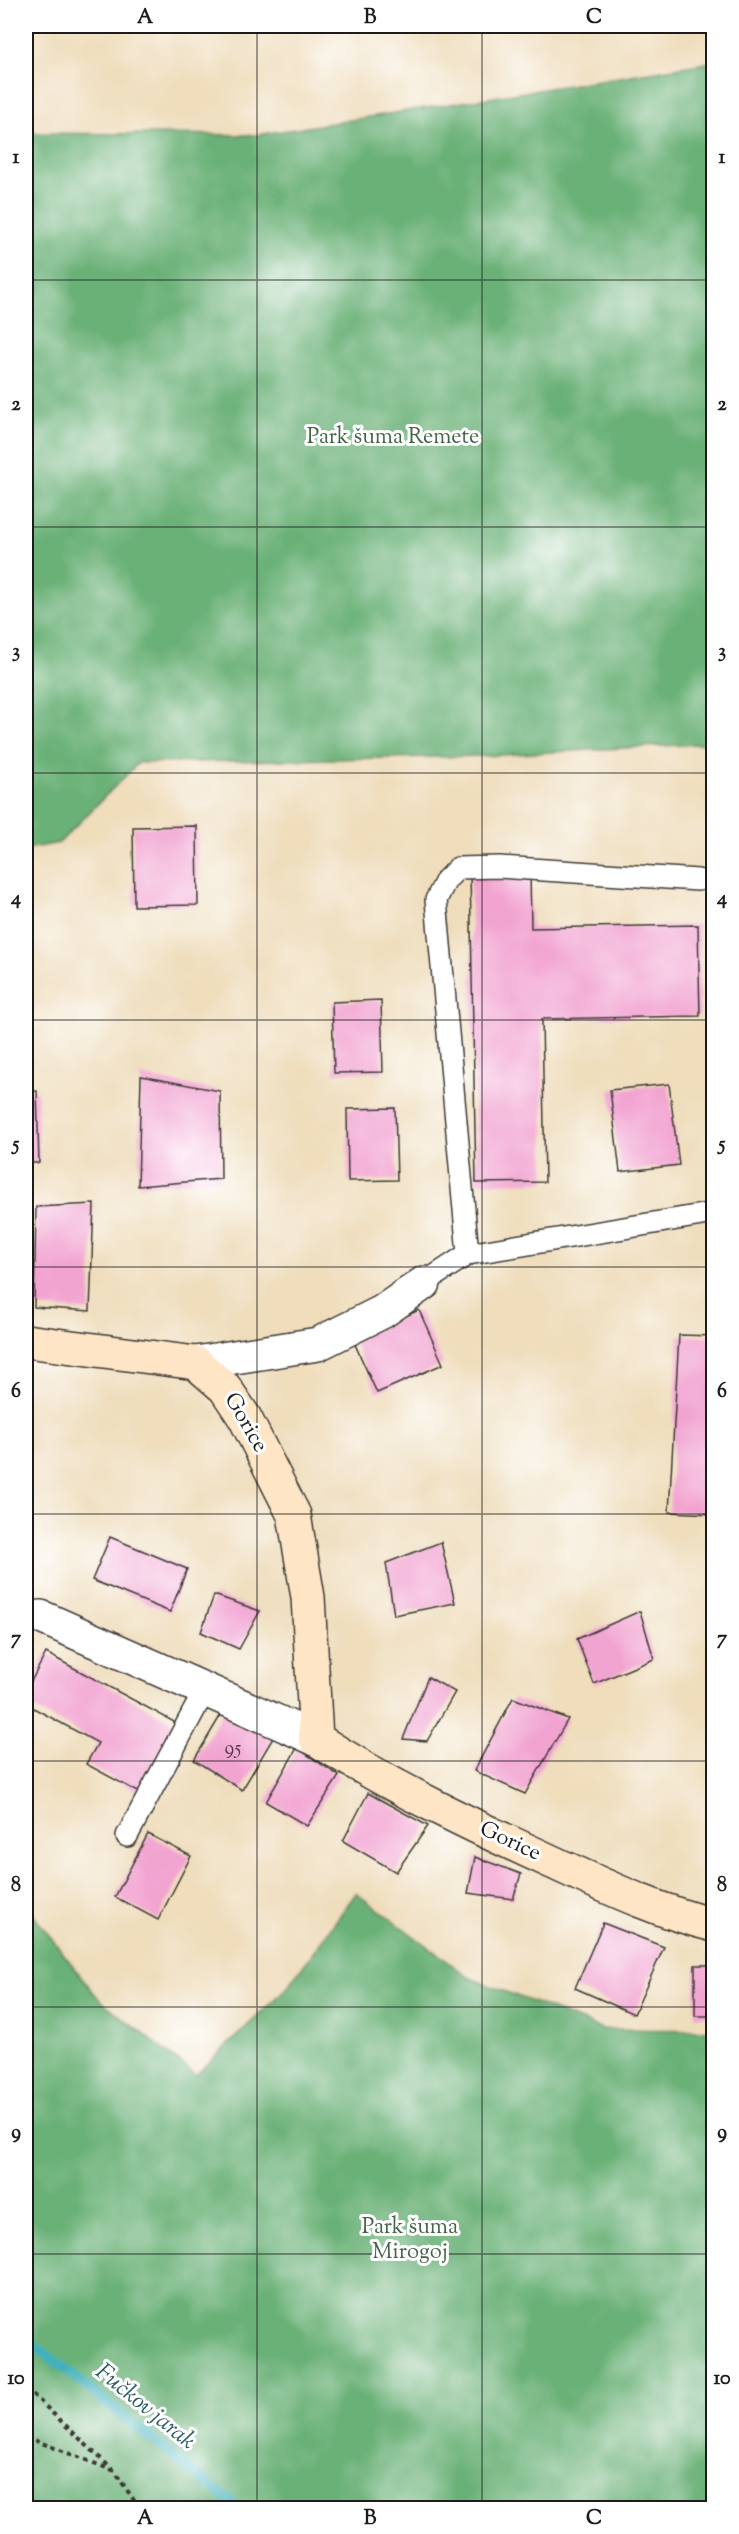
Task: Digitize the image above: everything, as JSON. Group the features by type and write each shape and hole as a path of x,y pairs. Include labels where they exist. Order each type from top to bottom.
{"street":[{"name":"Gorice","path":"26,1341 196,1363 318,1344 382,1312 424,1283"},
{"name":"Gorice","path":"196,1363 225,1388 245,1418 294,1515 308,1596 316,1739"},
{"name":"Gorice","path":"41,1617 316,1739 369,1773 511,1843 634,1899 682,1917 714,1924"}],"lane":[{"path":"468,1254 436,900 446,880 458,868 499,867 698,880"},
{"path":"424,1283 468,1254 714,1213"},
{"path":"127,1836 206,1690"}],"path":[{"path":"26,2388 115,2472 139,2508"},
{"path":"26,2437 115,2472"}],"green space":[{"name":"Park šuma Remete","path":"713,62 713,743 484,756 138,763 59,843 26,849 26,133 257,135"},
{"name":"Park šuma Mirogoj","path":"356,1893 470,1978 602,2029 713,2030 713,2508 26,2508 26,1906 99,1999 196,2075 288,1987"}],"building":[{"path":"197,826 198,905 134,906 133,827"},
{"path":"530,871 531,928 698,925 700,1016 542,1019 545,1182 476,1183 470,872"},
{"path":"381,1000 383,1072 334,1073 332,1002"},
{"path":"141,1076 220,1091 221,1179 138,1186"},
{"path":"669,1084 679,1165 620,1172 610,1090"},
{"path":"26,1091 37,1091 39,1163 26,1163"},
{"path":"395,1108 397,1180 348,1181 347,1109"},
{"path":"94,1204 90,1311 34,1307 36,1207"},
{"path":"419,1310 443,1364 377,1393 353,1340"},
{"path":"679,1335 714,1336 713,1514 669,1512"},
{"path":"110,1537 187,1569 170,1612 92,1580"},
{"path":"441,1542 455,1603 394,1615 386,1563"},
{"path":"214,1595 260,1611 239,1649 201,1632"},
{"path":"640,1611 654,1659 594,1684 577,1639"},
{"path":"46,1653 178,1724 140,1793 86,1764 98,1743 26,1704 26,1691"},
{"path":"428,1677 455,1692 427,1741 403,1739"},
{"path":"513,1698 568,1719 525,1794 474,1771"},
{"path":"225,1708 273,1738 242,1790 194,1760"},
{"path":"297,1748 339,1776 307,1826 266,1802"},
{"path":"368,1793 428,1826 396,1872 343,1841"},
{"path":"148,1834 191,1856 158,1920 115,1897"},
{"path":"475,1857 521,1874 513,1899 468,1893"},
{"path":"603,1923 664,1947 634,2014 575,1988"},
{"path":"695,1965 714,1965 714,2016 695,2016"}],"waterway":[{"name":"Fučkov jarak","path":"26,2338 238,2508"}]}
